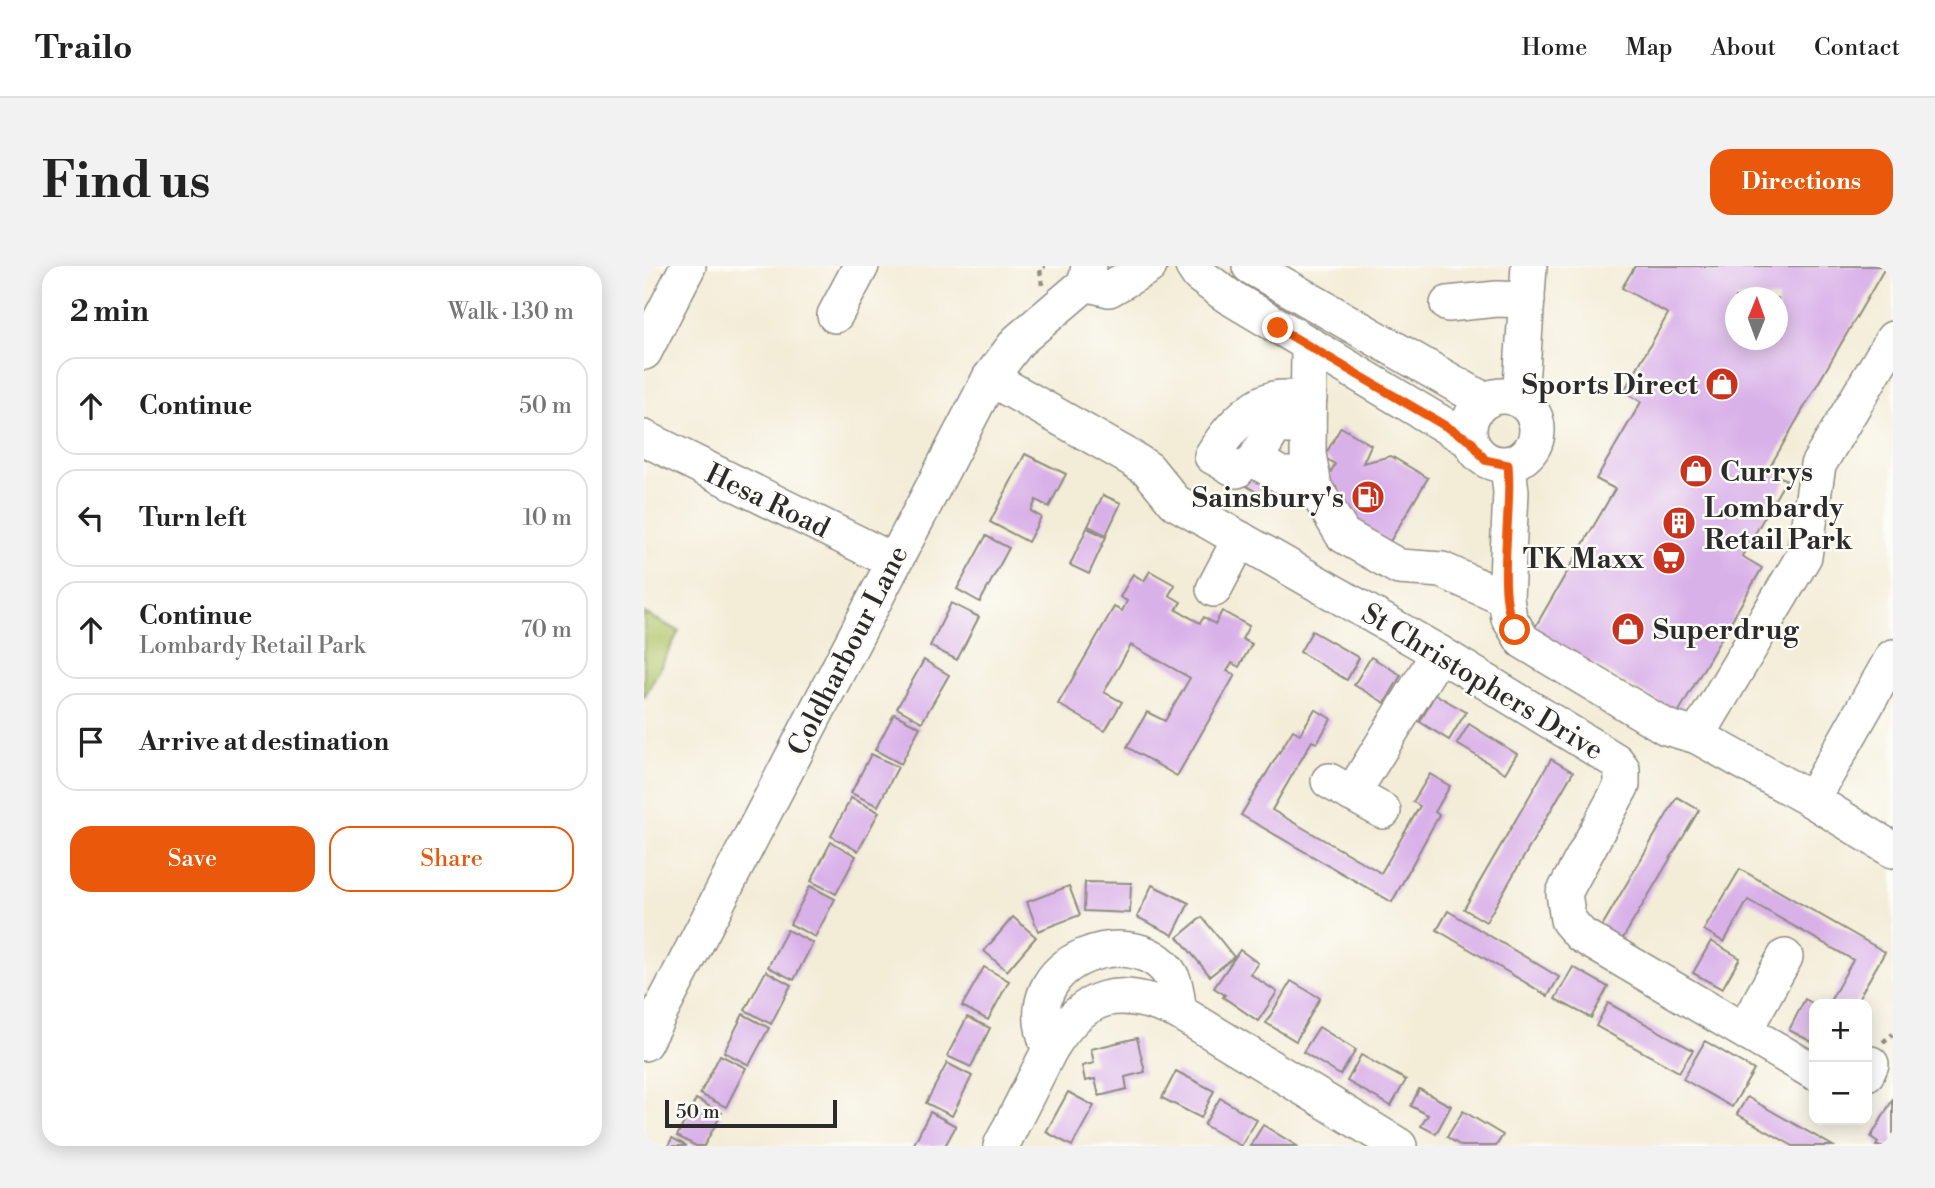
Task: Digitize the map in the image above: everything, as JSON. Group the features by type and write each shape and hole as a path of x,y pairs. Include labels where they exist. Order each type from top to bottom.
{"street":[{"path":"644,352 688,266"},
{"path":"835,315 861,266"},
{"name":"Coldharbour Lane","path":"644,1043 990,378 1018,341 1088,274 1109,289 1149,266"},
{"path":"1193,266 1199,275 1228,296 1471,441 1485,460 1508,465 1527,456 1538,437 1535,416 1520,400 1502,396 1485,401 1471,419 1471,441"},
{"path":"1250,266 1485,401"},
{"path":"1520,400 1527,283"},
{"path":"1448,304 1497,299 1527,283"},
{"path":"1697,736 1804,556 1818,465 1893,339"},
{"path":"1309,346 1308,412 1316,486 1343,535 1399,567 1442,570 1506,599"},
{"name":"St Christophers Drive","path":"990,378 1131,457 1148,469 1175,502 1439,653 1616,761 1622,769 1622,785 1564,892 1568,920 1581,935 1809,1069"},
{"path":"1237,470 1212,456 1231,430 1252,411 1274,399 1308,412"},
{"path":"1308,412 1275,426 1255,460 1280,475 1316,486"},
{"name":"Hesa Road","path":"644,438 893,561"},
{"path":"1508,465 1511,492 1506,599 1515,630 1538,652 1667,727 1697,736 1812,800 1893,850"},
{"path":"1273,490 1290,499 1316,486"},
{"path":"1214,589 1240,539"},
{"path":"1383,811 1341,788 1439,653"},
{"path":"1812,800 1893,657"},
{"path":"1050,1049 1040,1020 1046,989 1060,971 1093,953 1118,949 1132,951 1158,962 1173,981 1179,1012"},
{"path":"1745,1029 1785,957"},
{"path":"1001,1146 1050,1049 1074,1016 1093,1002 1108,997 1150,1000 1179,1012 1399,1146"}],"green space":[{"path":"644,613 679,631 644,698"}],"building":[{"name":"Lombardy Retail Park","path":"1635,266 1886,266 1768,470 1786,480 1742,556 1762,568 1678,713 1534,629 1615,489 1596,479 1641,402 1624,391 1668,314 1622,288"},
{"path":"1341,427 1371,445 1363,463 1391,456 1428,478 1383,553 1347,531 1336,487 1326,481 1335,464 1324,457"},
{"path":"1025,454 1066,474 1049,507 1036,500 1031,511 1041,517 1028,542 990,522"},
{"path":"1242,461 1278,481 1268,498 1232,478"},
{"path":"1103,495 1121,503 1106,535 1088,526"},
{"path":"1087,528 1106,537 1089,574 1070,565"},
{"path":"986,536 1009,548 980,602 957,589"},
{"path":"1150,571 1175,585 1169,595 1181,602 1176,610 1200,623 1204,617 1215,624 1222,611 1249,626 1242,639 1252,644 1239,667 1232,663 1227,671 1235,675 1177,776 1127,747 1147,712 1165,721 1190,678 1131,645 1104,692 1122,702 1105,731 1058,704 1114,607 1122,611 1127,601 1120,597 1133,574 1144,581"},
{"path":"951,603 979,617 957,660 930,646"},
{"path":"1312,631 1359,658 1347,680 1300,652"},
{"path":"1371,657 1401,675 1385,703 1354,685"},
{"path":"924,660 949,675 922,722 897,708"},
{"path":"1435,694 1466,712 1449,740 1420,722"},
{"path":"1315,709 1331,719 1317,743 1312,741 1272,810 1381,873 1420,806 1413,802 1430,774 1450,786 1435,812 1439,815 1392,902 1241,815 1293,730 1300,734"},
{"path":"894,714 920,727 901,764 875,750"},
{"path":"1469,724 1517,754 1505,773 1457,744"},
{"path":"871,754 898,767 878,806 851,793"},
{"path":"1551,759 1573,772 1486,922 1464,909"},
{"path":"1677,797 1699,810 1619,945 1598,933"},
{"path":"851,798 879,812 858,851 831,836"},
{"path":"831,842 856,856 836,894 811,881"},
{"path":"1740,869 1885,952 1858,999 1831,999 1853,960 1748,900 1724,942 1704,930"},
{"path":"1085,882 1131,883 1130,913 1084,911"},
{"path":"1152,885 1189,903 1173,935 1137,917"},
{"path":"810,886 835,899 815,937 790,924"},
{"path":"1069,886 1080,915 1038,931 1027,902"},
{"path":"1448,911 1559,977 1548,996 1437,930"},
{"path":"1013,917 1036,937 1007,971 984,951"},
{"path":"1202,917 1234,957 1210,976 1178,937"},
{"path":"787,930 813,943 794,980 768,967"},
{"path":"1711,941 1740,958 1722,989 1693,973"},
{"path":"1240,950 1258,963 1250,974 1277,992 1258,1021 1214,988"},
{"path":"984,967 1009,981 988,1020 962,1006"},
{"path":"1573,967 1608,987 1591,1018 1555,999"},
{"path":"766,971 791,985 771,1024 745,1010"},
{"path":"1291,981 1320,998 1296,1041 1266,1023"},
{"path":"1805,999 1809,1001 1809,1040 1789,1030"},
{"path":"1608,1003 1693,1050 1679,1072 1596,1026"},
{"path":"743,1014 769,1028 749,1065 724,1052"},
{"path":"967,1017 990,1028 971,1067 947,1056"},
{"path":"1319,1027 1356,1050 1340,1075 1303,1052"},
{"path":"1137,1038 1145,1072 1125,1077 1127,1089 1099,1096 1095,1079 1085,1081 1082,1066 1094,1063 1091,1049"},
{"path":"1705,1041 1754,1070 1732,1107 1683,1079"},
{"path":"720,1055 746,1068 726,1107 700,1094"},
{"path":"1361,1055 1406,1080 1391,1106 1347,1081"},
{"path":"947,1063 972,1076 952,1116 926,1103"},
{"path":"1176,1071 1214,1091 1201,1118 1162,1098"},
{"path":"1419,1089 1451,1106 1436,1134 1421,1126 1428,1115 1411,1106"},
{"path":"1068,1092 1094,1106 1072,1146 1046,1132"},
{"path":"1747,1097 1833,1146 1793,1146 1737,1114"},
{"path":"1220,1098 1257,1120 1241,1146 1204,1125"},
{"path":"696,1099 722,1113 704,1146 696,1146 677,1136"},
{"path":"1893,1099 1893,1146 1876,1146 1878,1142 1871,1137"},
{"path":"1463,1111 1503,1135 1496,1146 1461,1146 1447,1137"},
{"path":"930,1112 956,1126 945,1146 913,1146"},
{"path":"1263,1125 1297,1146 1250,1146"},
{"path":"672,1138 687,1146 668,1146"}],"place":[{"name":"Sports Direct","path":"1722,384"},
{"name":"Currys","path":"1696,471"},
{"name":"Sainsbury's","path":"1368,497"},
{"name":"Lombardy Retail Park","path":"1679,523"},
{"name":"TK Maxx","path":"1669,558"},
{"name":"Superdrug","path":"1628,629"}],"route":[{"path":"1278,328 1471,441 1476,452 1485,460 1508,465 1511,492 1506,599 1509,618 1515,630"}]}
